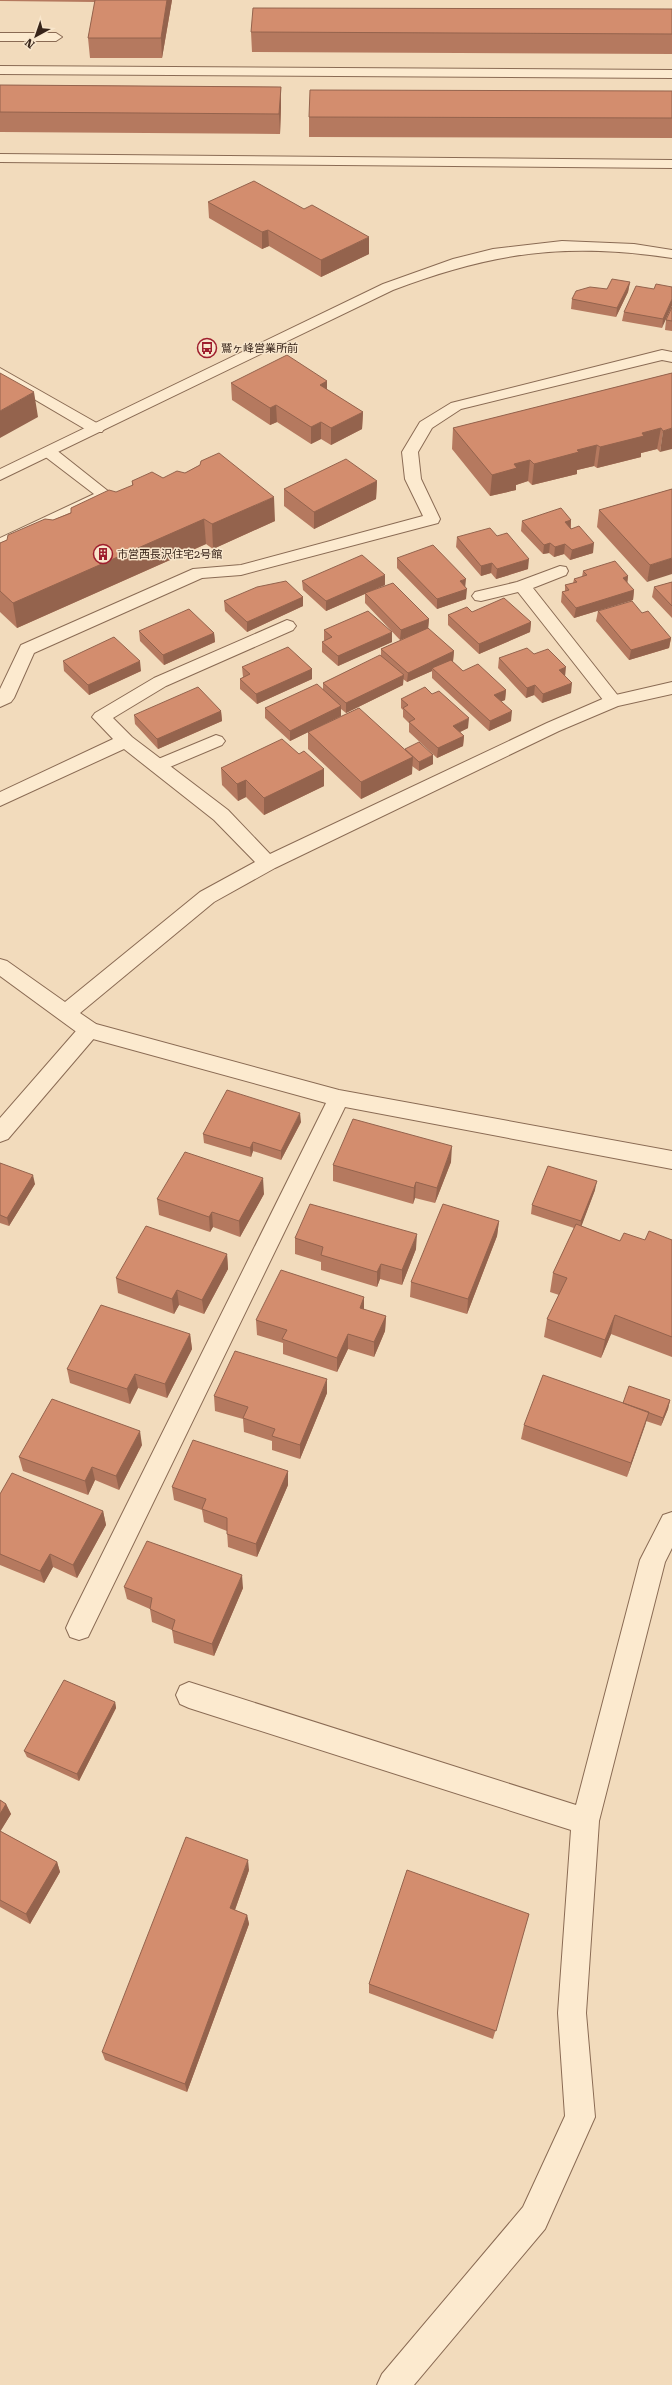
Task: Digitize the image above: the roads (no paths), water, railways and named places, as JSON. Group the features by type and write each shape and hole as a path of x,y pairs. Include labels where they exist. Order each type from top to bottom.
{"street":[{"path":"0,37 56,37"},
{"path":"0,70 672,74"},
{"path":"0,158 672,164"},
{"path":"0,475 388,287 454,262 486,254 558,246 597,245 672,254"},
{"path":"0,700 5,698 27,649 198,573 241,570 432,519 413,479 410,452 426,425 456,406 662,355 672,357"},
{"path":"0,373 96,428"},
{"path":"0,544 105,495 49,452"},
{"path":"481,596 522,586 560,571"},
{"path":"522,586 613,701"},
{"path":"268,863 221,814 126,741 101,717 160,682 287,626"},
{"path":"67,1012 207,896 268,863 553,727 613,701 672,688"},
{"path":"0,800 126,741"},
{"path":"158,766 216,741"},
{"path":"0,966 67,1012 89,1030 339,1098 672,1160"},
{"path":"0,1133 89,1030"},
{"path":"79,1628 339,1098"},
{"path":"393,2385 534,2218 580,2117 572,2013 585,1821 653,1560 672,1524"},
{"path":"189,1695 394,1762 585,1821"}],"place":[{"name":"鷲ヶ峰営業所前","path":"207,348"},
{"name":"市営西長沢住宅2号館","path":"103,554"}]}
